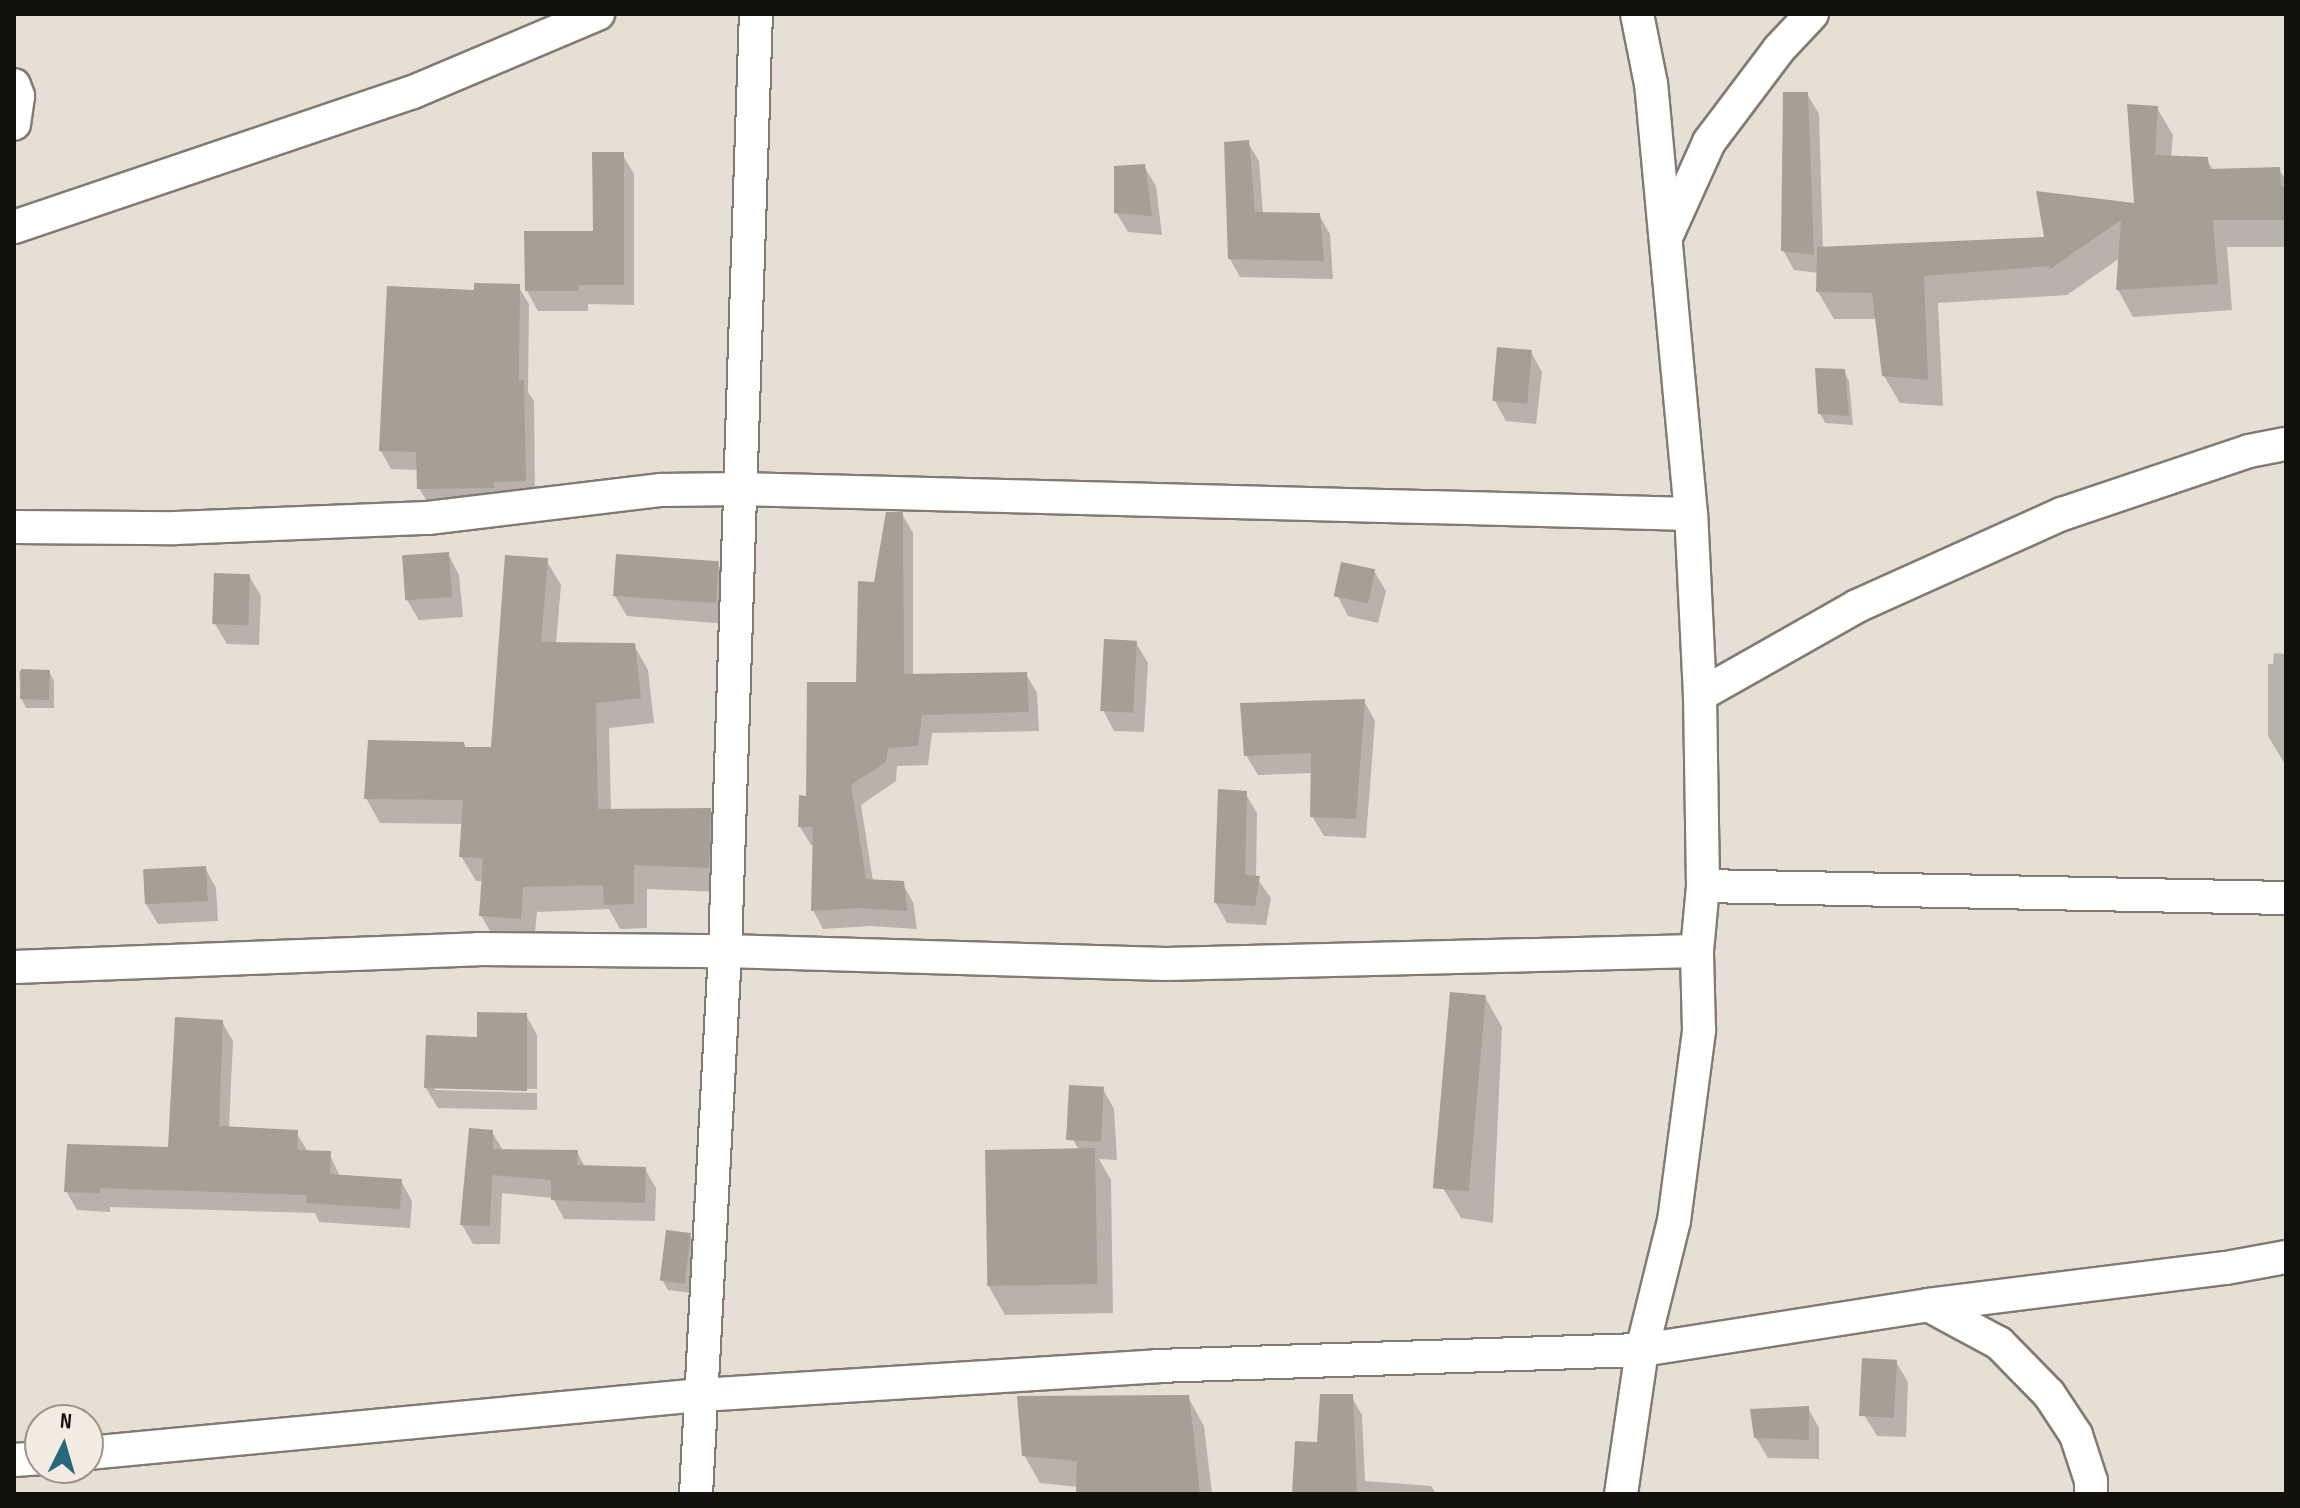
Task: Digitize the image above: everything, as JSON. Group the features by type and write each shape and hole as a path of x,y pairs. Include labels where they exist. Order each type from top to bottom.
{"street":[{"path":"14,227 413,92 598,14"},
{"path":"696,1494 725,951 756,14"},
{"path":"1621,1494 1642,1350 1674,1221 1699,1030 1697,951 1703,886 1700,695 1691,514 1651,84 1637,14"},
{"path":"1666,236 1709,142 1779,49 1812,14"},
{"path":"14,85 18,96 14,124"},
{"path":"1700,695 1857,606 2062,514 2249,451 2286,444"},
{"path":"14,527 176,528 428,518 661,490 739,489 1691,514"},
{"path":"1703,886 2286,898"},
{"path":"14,967 478,949 725,951 1166,964 1697,951"},
{"path":"104,1451 701,1395 1157,1366 1642,1350 1928,1305 2226,1268 2286,1257"},
{"path":"1928,1305 1999,1343 2049,1394 2076,1435 2091,1481 2091,1494"}],"building":[{"path":"1783,92 1808,92 1814,255 1781,251"},
{"path":"2127,104 2158,106 2155,155 2208,157 2209,169 2280,167 2281,186 2286,186 2286,220 2213,220 2218,284 2116,290 2121,220 2050,269 2049,266 1924,276 1928,380 1882,376 1872,293 1816,292 1817,247 2044,237 2036,191 2134,203"},
{"path":"1249,140 1255,212 1320,213 1324,261 1228,259 1224,142"},
{"path":"592,152 624,152 624,285 578,285 578,291 525,291 524,231 593,231"},
{"path":"1145,164 1152,216 1114,213 1114,166"},
{"path":"474,283 520,284 519,381 524,380 526,481 494,482 494,488 417,489 416,452 379,451 387,286 474,290"},
{"path":"1497,347 1532,350 1527,404 1492,401"},
{"path":"1815,368 1845,369 1849,416 1818,414"},
{"path":"886,512 903,512 904,674 1027,672 1029,712 922,715 918,746 888,748 886,762 851,785 866,879 904,881 907,911 859,908 811,911 813,827 798,827 799,795 806,796 807,682 856,682 858,581 874,582"},
{"path":"449,552 452,597 405,600 402,555"},
{"path":"616,554 719,561 716,603 613,596"},
{"path":"505,555 548,558 541,642 635,643 641,698 596,703 598,809 711,808 709,868 634,865 634,904 604,905 603,885 523,887 521,919 479,916 483,858 459,857 463,800 364,799 368,740 464,742 465,747 491,747"},
{"path":"1341,562 1375,569 1368,604 1334,596"},
{"path":"214,573 250,574 248,625 212,624"},
{"path":"1104,639 1137,641 1133,713 1100,711"},
{"path":"21,669 50,670 49,700 20,699"},
{"path":"1365,699 1356,819 1310,817 1311,753 1244,756 1240,703"},
{"path":"1218,789 1247,791 1245,875 1260,876 1255,906 1214,903"},
{"path":"206,866 208,901 145,904 143,869"},
{"path":"1450,992 1486,995 1469,1191 1433,1188"},
{"path":"477,1012 527,1013 527,1091 424,1088 426,1035 477,1037"},
{"path":"175,1017 223,1020 219,1126 298,1130 297,1150 331,1151 330,1174 402,1179 400,1209 306,1203 307,1195 100,1188 100,1193 64,1192 67,1144 168,1147"},
{"path":"1069,1085 1104,1087 1101,1142 1066,1140"},
{"path":"469,1128 493,1130 493,1149 578,1150 577,1165 646,1167 645,1203 551,1200 551,1180 492,1175 490,1226 460,1225"},
{"path":"1095,1148 1097,1284 987,1286 985,1150"},
{"path":"666,1230 691,1233 685,1284 660,1281"},
{"path":"1862,1358 1897,1360 1894,1418 1859,1416"},
{"path":"1320,1394 1353,1394 1357,1494 1292,1494 1295,1441 1317,1442"},
{"path":"1189,1395 1200,1494 1076,1494 1077,1461 1022,1456 1017,1396"},
{"path":"1809,1406 1809,1440 1754,1438 1750,1409"}]}
